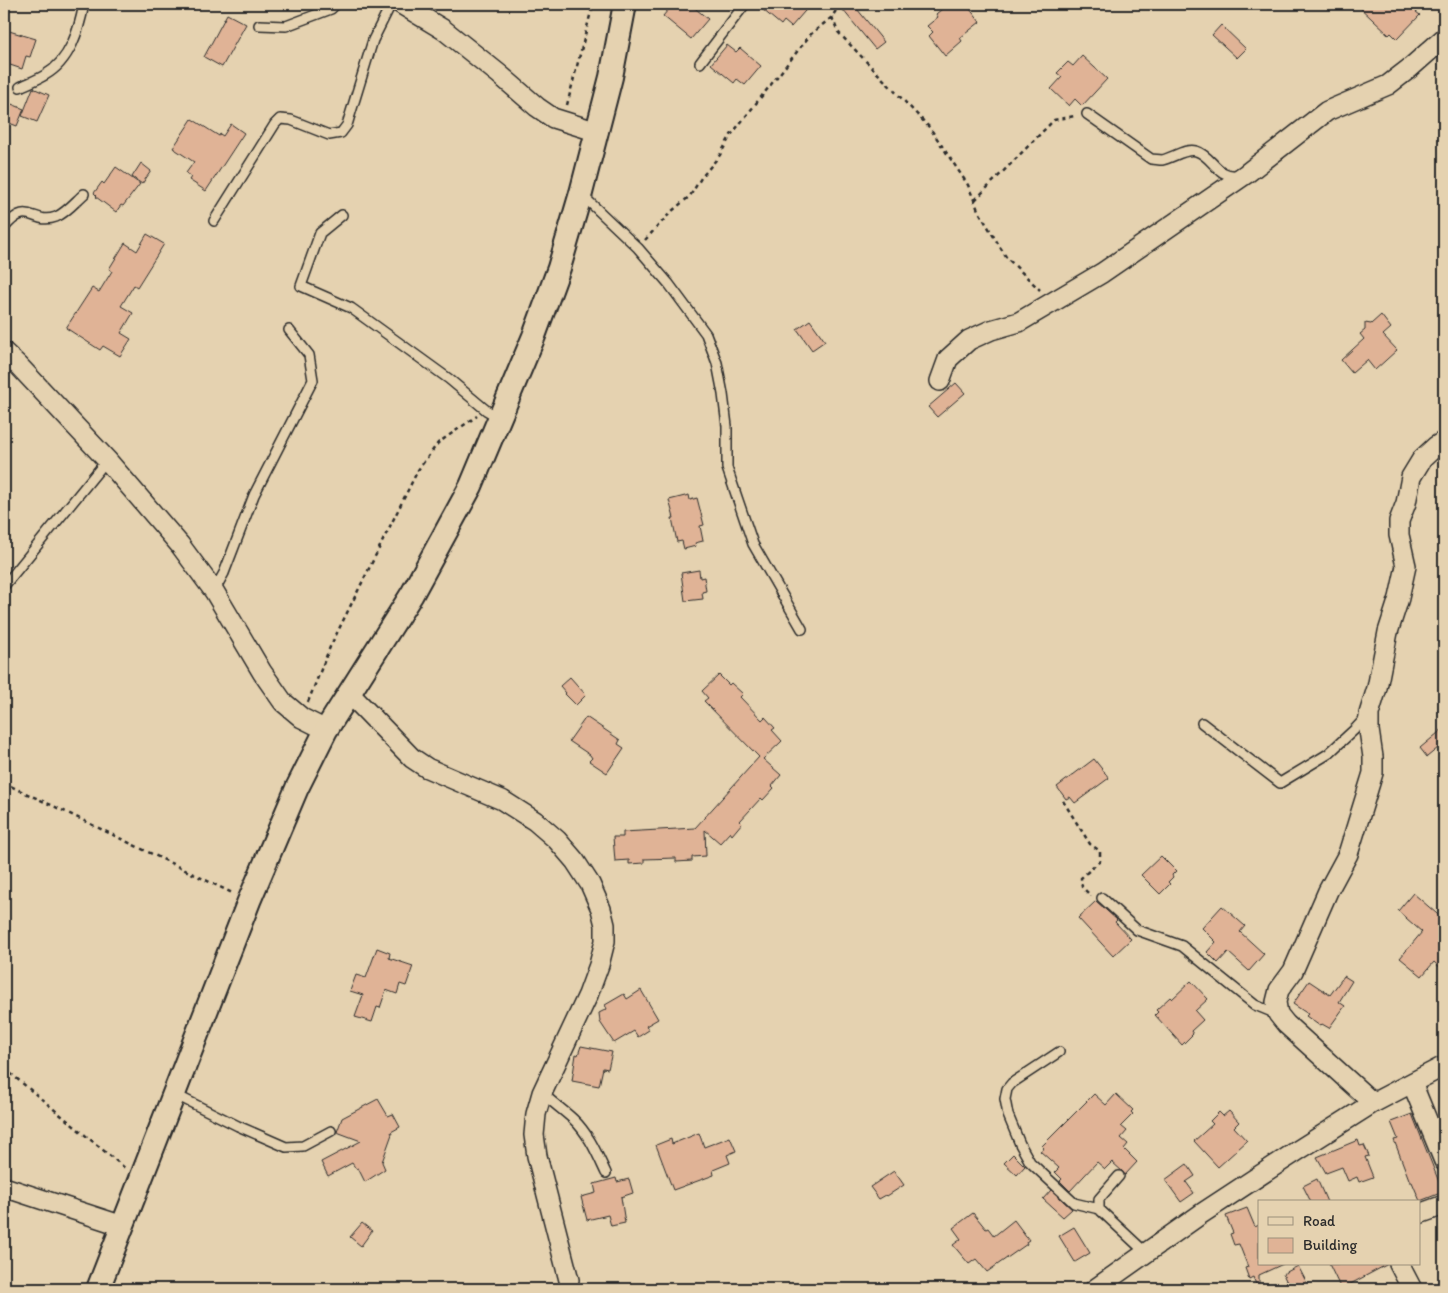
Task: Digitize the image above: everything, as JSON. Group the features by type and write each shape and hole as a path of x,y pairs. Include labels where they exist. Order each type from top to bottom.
{"street":[{"path":"401,4 444,30 537,107 554,118 598,132"},
{"path":"98,1289 249,901 297,788 326,730 397,618 471,486 493,414 549,296 598,132 611,77 624,4"},
{"path":"940,381 948,359 969,340 991,330 1019,322 1102,273 1246,174 1327,111 1388,85 1444,38"},
{"path":"4,352 106,460 180,545 214,591 262,672 284,702 302,718 326,730"},
{"path":"1373,1103 1286,1024 1278,1014 1276,1002 1279,990 1293,971 1328,891 1348,854 1373,773 1369,714 1406,566 1399,536 1399,520 1406,503 1411,477 1422,459 1444,441"},
{"path":"349,692 412,758 427,768 502,800 535,821 557,840 576,861 590,884 601,909 605,925 605,941 588,995 542,1093 536,1114 534,1135 537,1156 569,1280"},
{"path":"1095,1289 1145,1252 1216,1204 1373,1103 1444,1066"},
{"path":"1412,1083 1444,1161"},
{"path":"4,1187 123,1226"},
{"path":"1420,1214 1444,1205"},
{"path":"1400,1266 1412,1289"}],"lane":[{"path":"20,87 46,75 58,66 70,49 81,20 84,4"},
{"path":"259,25 286,26 330,9 336,4"},
{"path":"214,222 275,124 280,119 291,120 329,135 341,133 347,125 373,40 391,4"},
{"path":"700,63 740,6"},
{"path":"1087,114 1150,159 1162,160 1191,150 1198,151 1224,173 1232,176 1246,174"},
{"path":"4,228 13,217 26,213 45,219 58,216 84,194"},
{"path":"581,194 638,248 670,284 706,334 718,363 723,394 727,426 727,468 753,544 802,629"},
{"path":"342,215 320,233 301,286 351,308 449,379 493,414"},
{"path":"214,591 224,573 254,495 313,380 309,355 289,330"},
{"path":"4,586 106,460"},
{"path":"1202,723 1280,783 1328,754 1369,714"},
{"path":"1102,898 1137,930 1182,946 1255,1005 1278,1014"},
{"path":"1059,1052 1012,1082 1007,1089 1005,1099 1008,1114 1020,1144 1030,1162 1074,1203 1100,1209 1145,1252"},
{"path":"542,1093 572,1118 585,1132 596,1150 606,1173"},
{"path":"174,1094 238,1126 286,1147 304,1146 332,1132"},
{"path":"1100,1209 1098,1199 1118,1176"}],"path":[{"path":"563,121 593,4"},
{"path":"638,248 672,211 690,196 701,178 720,155 731,135 812,34 832,17 840,4"},
{"path":"832,17 838,32 930,128 968,185 976,200 978,210 1006,257 1038,287 1050,304"},
{"path":"976,200 1054,120 1087,114"},
{"path":"302,718 330,647 418,470 438,443 493,414"},
{"path":"4,783 216,887 249,901"},
{"path":"1063,801 1090,844 1100,851 1100,861 1081,878 1082,888 1090,896 1102,898"},
{"path":"4,1068 140,1181"}],"building":[{"path":"673,4 690,4 708,19 691,39 663,16"},
{"path":"756,4 811,4 791,27 784,21 781,25"},
{"path":"838,4 853,4 884,42 875,49"},
{"path":"948,4 966,4 980,22 960,38 962,41 945,56 929,36 933,32 927,26 938,17 936,14"},
{"path":"1356,4 1424,4 1416,12 1420,15 1397,39 1391,33 1389,35"},
{"path":"227,14 246,24 222,67 204,57"},
{"path":"1221,25 1246,49 1237,58 1212,35"},
{"path":"9,31 36,39 30,57 26,56 22,69 4,63 4,33 7,34"},
{"path":"727,45 736,52 740,48 761,66 745,85 737,79 734,83 711,64"},
{"path":"1082,56 1107,79 1082,106 1075,99 1069,106 1051,89 1062,77 1057,73 1068,62 1073,66"},
{"path":"33,88 49,95 37,122 22,116"},
{"path":"4,101 24,109 17,126 4,121"},
{"path":"192,119 219,136 220,134 223,136 231,124 244,133 206,191 189,180 191,177 186,173 194,162 173,148"},
{"path":"141,163 151,171 142,184 132,177"},
{"path":"116,167 140,184 116,212 96,197 94,193 102,182 104,184"},
{"path":"147,234 164,244 137,287 134,285 121,306 133,313 121,333 131,339 120,356 103,346 100,350 66,328 92,288 99,292 112,271 109,269 125,243 137,251"},
{"path":"1381,315 1391,328 1383,335 1397,350 1375,370 1367,360 1352,373 1341,360 1364,339 1360,334 1365,330 1365,323 1371,324"},
{"path":"810,320 825,341 812,350 797,329"},
{"path":"956,383 965,393 937,417 928,407"},
{"path":"689,495 690,500 697,498 704,525 700,526 703,541 695,543 696,546 684,549 682,541 677,542 672,518 674,518 669,500"},
{"path":"699,570 700,578 704,577 706,591 702,592 703,599 685,601 681,573"},
{"path":"719,675 729,685 731,683 743,694 740,697 762,720 765,717 775,728 772,730 782,741 763,759 781,775 772,786 774,788 763,800 761,798 740,821 742,823 732,835 730,832 720,843 705,830 706,856 692,857 692,861 676,862 676,858 644,859 644,863 629,864 629,860 615,861 613,837 623,837 623,832 695,828 759,757 704,701 708,698 702,691"},
{"path":"570,677 586,695 576,705 560,686"},
{"path":"586,717 620,740 618,744 624,748 607,773 589,761 592,758 590,755 569,741"},
{"path":"1444,728 1444,743 1427,757 1420,748"},
{"path":"1094,759 1109,778 1075,803 1070,797 1066,799 1057,787"},
{"path":"1161,856 1176,871 1168,882 1170,884 1160,894 1141,875"},
{"path":"1413,893 1444,920 1444,971 1434,962 1422,976 1400,958 1422,932 1398,911"},
{"path":"1096,901 1117,920 1115,922 1131,939 1113,956 1078,918"},
{"path":"1222,906 1245,926 1240,932 1264,954 1249,971 1228,952 1218,963 1207,952 1216,942 1202,928"},
{"path":"377,948 390,953 389,958 413,966 406,986 400,984 397,994 386,990 380,1008 377,1007 372,1022 355,1017 363,995 350,991 356,975 366,978"},
{"path":"1344,976 1352,981 1339,1002 1345,1006 1329,1028 1322,1024 1320,1026 1306,1016 1308,1014 1293,1004 1309,981 1330,995"},
{"path":"1191,981 1208,999 1195,1011 1203,1020 1191,1031 1193,1034 1182,1045 1155,1015 1158,1012 1156,1010 1170,997 1172,999"},
{"path":"641,990 658,1019 646,1026 649,1030 638,1037 634,1031 614,1043 600,1022 599,1013 607,1009 605,1005 624,994 627,999"},
{"path":"581,1046 612,1052 608,1069 603,1068 599,1086 572,1081 576,1054 578,1055"},
{"path":"1094,1094 1106,1105 1116,1094 1133,1110 1131,1112 1133,1114 1121,1126 1127,1131 1121,1138 1128,1144 1124,1149 1137,1162 1125,1175 1112,1162 1105,1169 1097,1162 1070,1191 1060,1181 1062,1179 1055,1172 1059,1168 1040,1151 1044,1148 1042,1146"},
{"path":"378,1099 388,1116 393,1114 400,1127 391,1132 392,1134 382,1162 385,1169 365,1182 358,1168 356,1169 352,1163 328,1176 321,1162 361,1141 337,1132 342,1118"},
{"path":"1229,1111 1239,1122 1234,1127 1247,1141 1218,1167 1194,1141 1213,1124 1210,1121 1219,1112 1223,1116"},
{"path":"1412,1114 1443,1192 1420,1201 1412,1182 1410,1182 1394,1140 1398,1139 1391,1122"},
{"path":"699,1133 704,1147 730,1137 736,1151 727,1155 730,1163 713,1170 714,1175 673,1190 656,1145 671,1139 672,1144"},
{"path":"1358,1140 1360,1146 1364,1145 1369,1156 1365,1157 1373,1177 1359,1182 1357,1177 1348,1181 1342,1167 1326,1173 1317,1157"},
{"path":"1013,1154 1025,1166 1017,1175 1004,1163"},
{"path":"1187,1164 1195,1176 1186,1182 1194,1193 1181,1202 1165,1180"},
{"path":"894,1171 904,1185 879,1199 870,1187"},
{"path":"616,1178 617,1182 629,1179 633,1193 621,1197 625,1223 611,1226 608,1215 587,1220 581,1197 596,1193 594,1184"},
{"path":"1317,1179 1326,1200 1310,1200 1303,1186"},
{"path":"1051,1190 1072,1209 1063,1217 1043,1199"},
{"path":"1247,1208 1255,1227 1258,1226 1258,1266 1279,1266 1259,1275 1259,1289 1253,1277 1249,1279 1245,1268 1248,1267 1239,1244 1234,1245 1230,1234 1233,1233 1226,1216"},
{"path":"973,1213 994,1236 1014,1220 1029,1240 1026,1242 1027,1244 987,1272 976,1259 969,1264 953,1245 961,1239 953,1228"},
{"path":"362,1223 372,1231 361,1246 350,1237"},
{"path":"1074,1227 1090,1253 1075,1262 1059,1236"},
{"path":"1298,1266 1310,1289 1290,1289 1283,1274"},
{"path":"1330,1266 1384,1266 1341,1289"}]}
